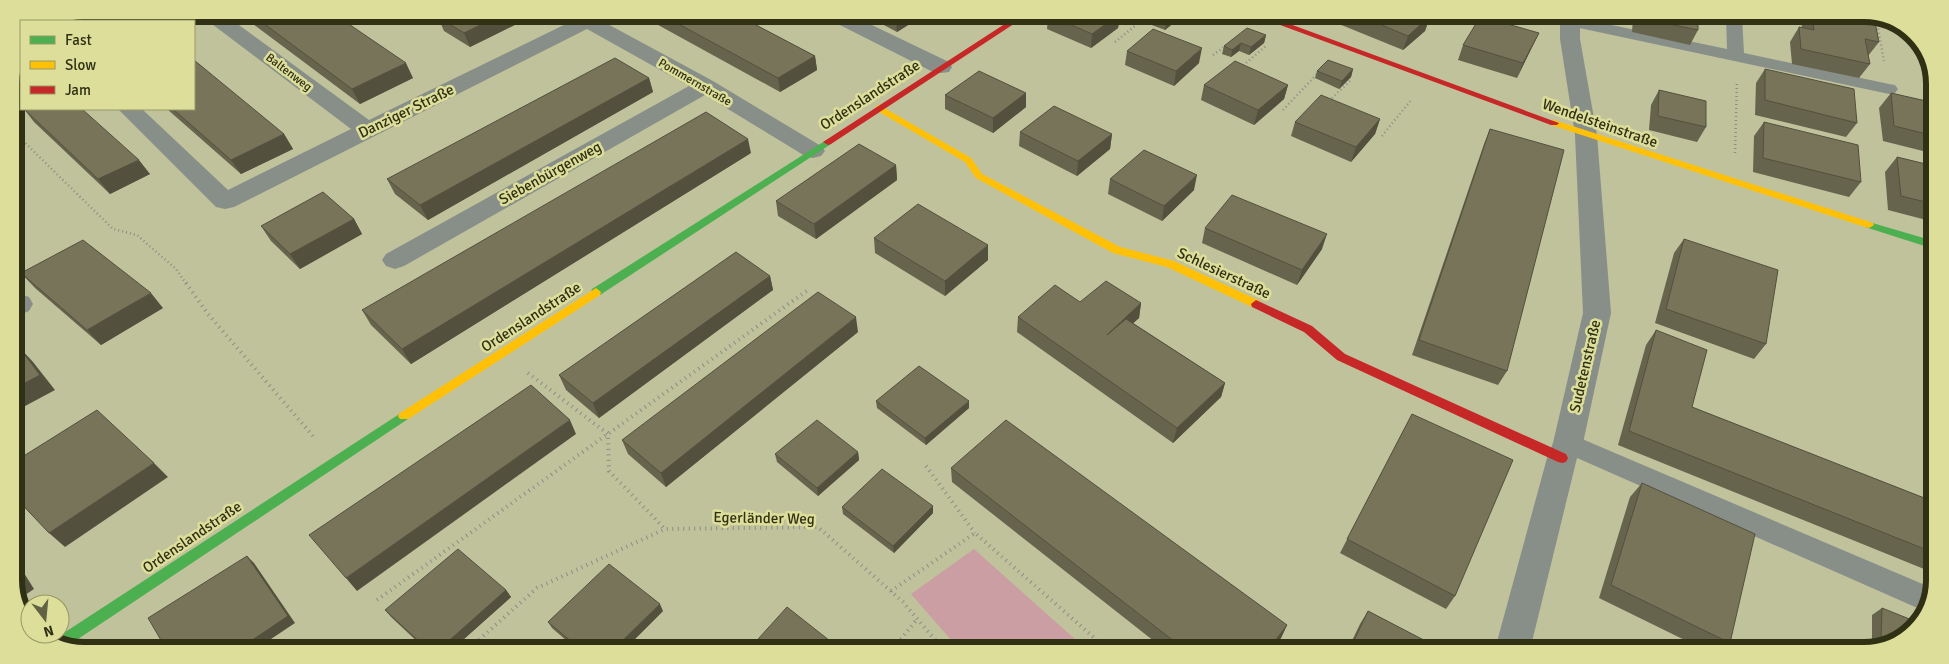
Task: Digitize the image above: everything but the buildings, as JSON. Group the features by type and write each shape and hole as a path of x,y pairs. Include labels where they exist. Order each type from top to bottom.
{"street":[{"name":"Baltenweg","path":"222,22 367,130"},
{"name":"Danziger Straße","path":"130,110 225,201 367,130 574,22"},
{"name":"Pommernstraße","path":"589,22 705,86 813,150"},
{"path":"848,22 941,67"},
{"name":"Ordenslandstraße","path":"70,636 334,461 1012,22"},
{"name":"Wendelsteinstraße","path":"1276,22 1586,135 1926,242"},
{"name":"Sudetenstraße","path":"1514,642 1565,450 1598,313 1586,135 1570,39 1570,22"},
{"name":"Siebenbürgenweg","path":"395,260 705,86"},
{"name":"Schlesierstraße","path":"879,108 968,160 980,176 1117,250 1170,264 1308,329 1341,357 1565,450"}],"lane":[{"path":"1583,22 1889,89"},
{"path":"1734,22 1736,56"},
{"path":"1565,450 1923,597"}],"path":[{"path":"1115,42 1140,22"},
{"path":"1877,24 1889,89"},
{"path":"1283,110 1343,47"},
{"path":"1735,182 1737,73"},
{"path":"1382,136 1428,78"},
{"path":"23,141 113,228 137,235 176,269 208,314 334,461"},
{"path":"377,600 808,290"},
{"path":"502,354 608,434"},
{"path":"608,434 609,471 665,529"},
{"path":"926,466 975,533 1100,642"},
{"name":"Egerländer Weg","path":"477,642 538,588 665,529 818,527 891,591 937,642"},
{"path":"891,591 975,533"},
{"path":"899,642 917,619"}],"shaded area":[{"path":"974,549 1078,642 953,642 911,594"}],"traffic: fast":[{"path":"596,292 828,142"},
{"path":"1869,225 1926,243"},
{"path":"70,636 404,416"}],"traffic: slow":[{"path":"879,108 968,160 979,176 1117,250 1170,264 1256,304"},
{"path":"1554,123 1869,225"},
{"path":"404,416 596,292"}],"traffic: jam":[{"path":"828,142 1013,22"},
{"path":"1276,22 1554,123"},
{"path":"1256,304 1308,329 1341,357 1562,458"}]}
